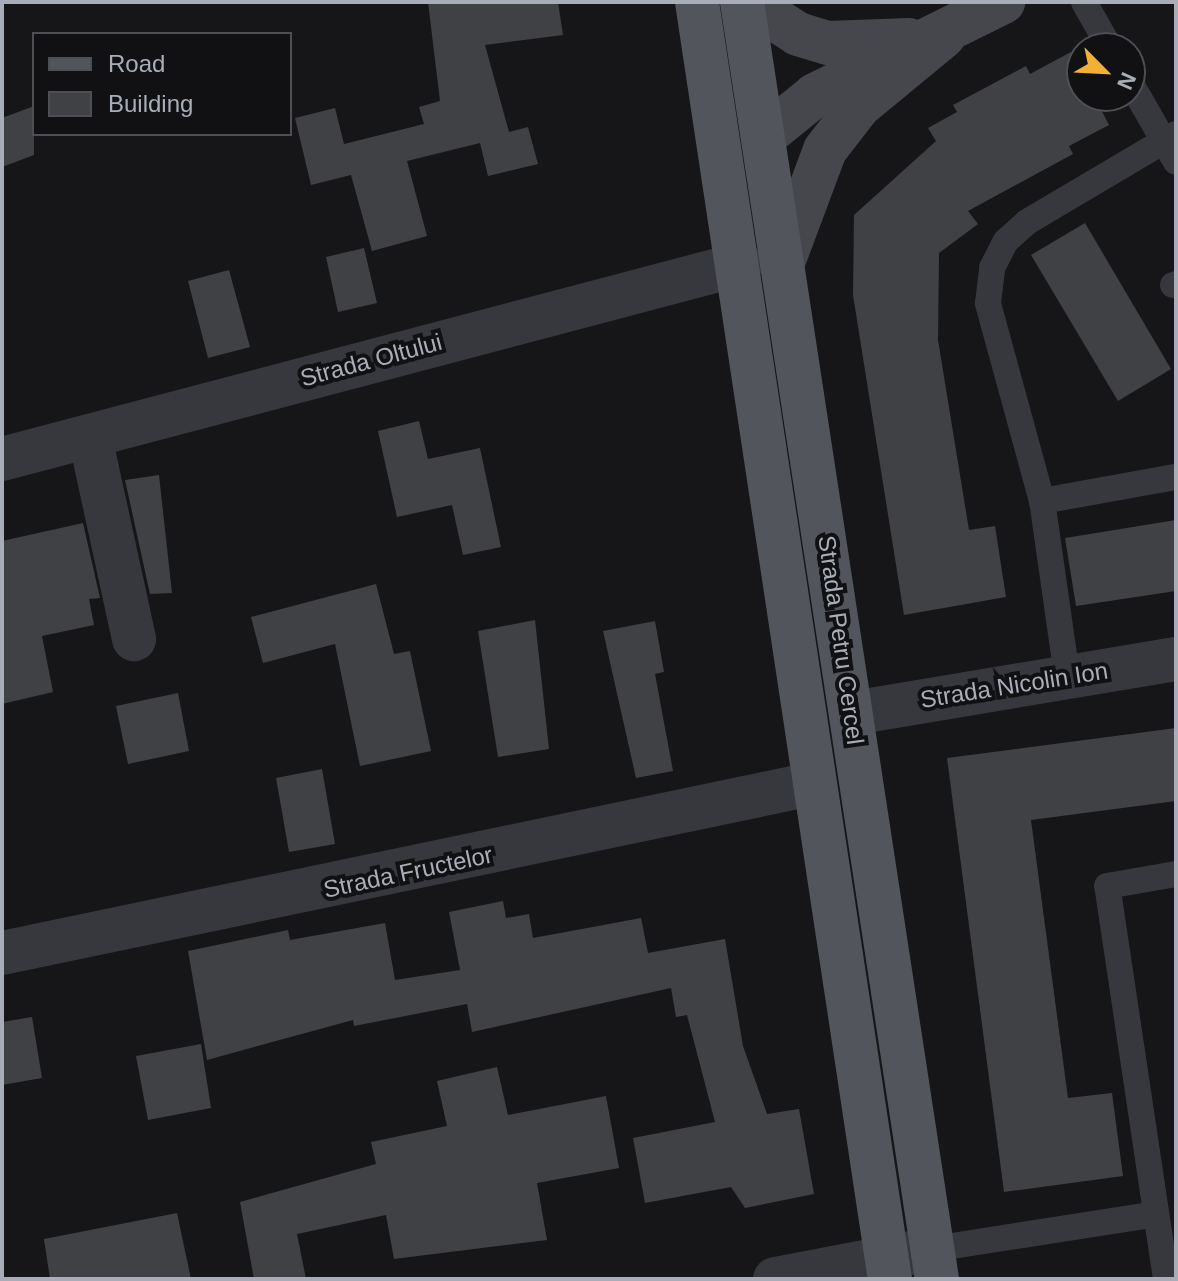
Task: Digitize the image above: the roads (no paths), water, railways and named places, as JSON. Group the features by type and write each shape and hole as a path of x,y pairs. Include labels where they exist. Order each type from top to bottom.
{"main road":[{"name":"Strada Petru Cercel","path":"697,2 741,264 812,784 889,1268"},
{"name":"Strada Petru Cercel","path":"742,2 785,257 935,1264"},
{"path":"748,2 798,34 828,43 944,36"},
{"path":"766,135 815,95 944,36 1003,2"},
{"path":"785,257 810,178 859,106 944,36"},
{"path":"721,149 859,106"}],"street":[{"name":"Strada Oltului","path":"2,459 741,264"},
{"path":"90,437 134,639"},
{"name":"Strada Nicolin Ion","path":"853,713 1176,659"},
{"name":"Strada Fructelor","path":"2,953 812,784"},
{"path":"775,1279 935,1264"}],"lane":[{"path":"1084,2 1101,32"},
{"path":"1067,676 1042,501 988,303 992,268 1006,241 1027,222 1172,145 1146,106"},
{"path":"1042,501 1176,477"},
{"path":"1166,1279 1107,886 1176,874"},
{"path":"935,1264 1156,1214"}]}
